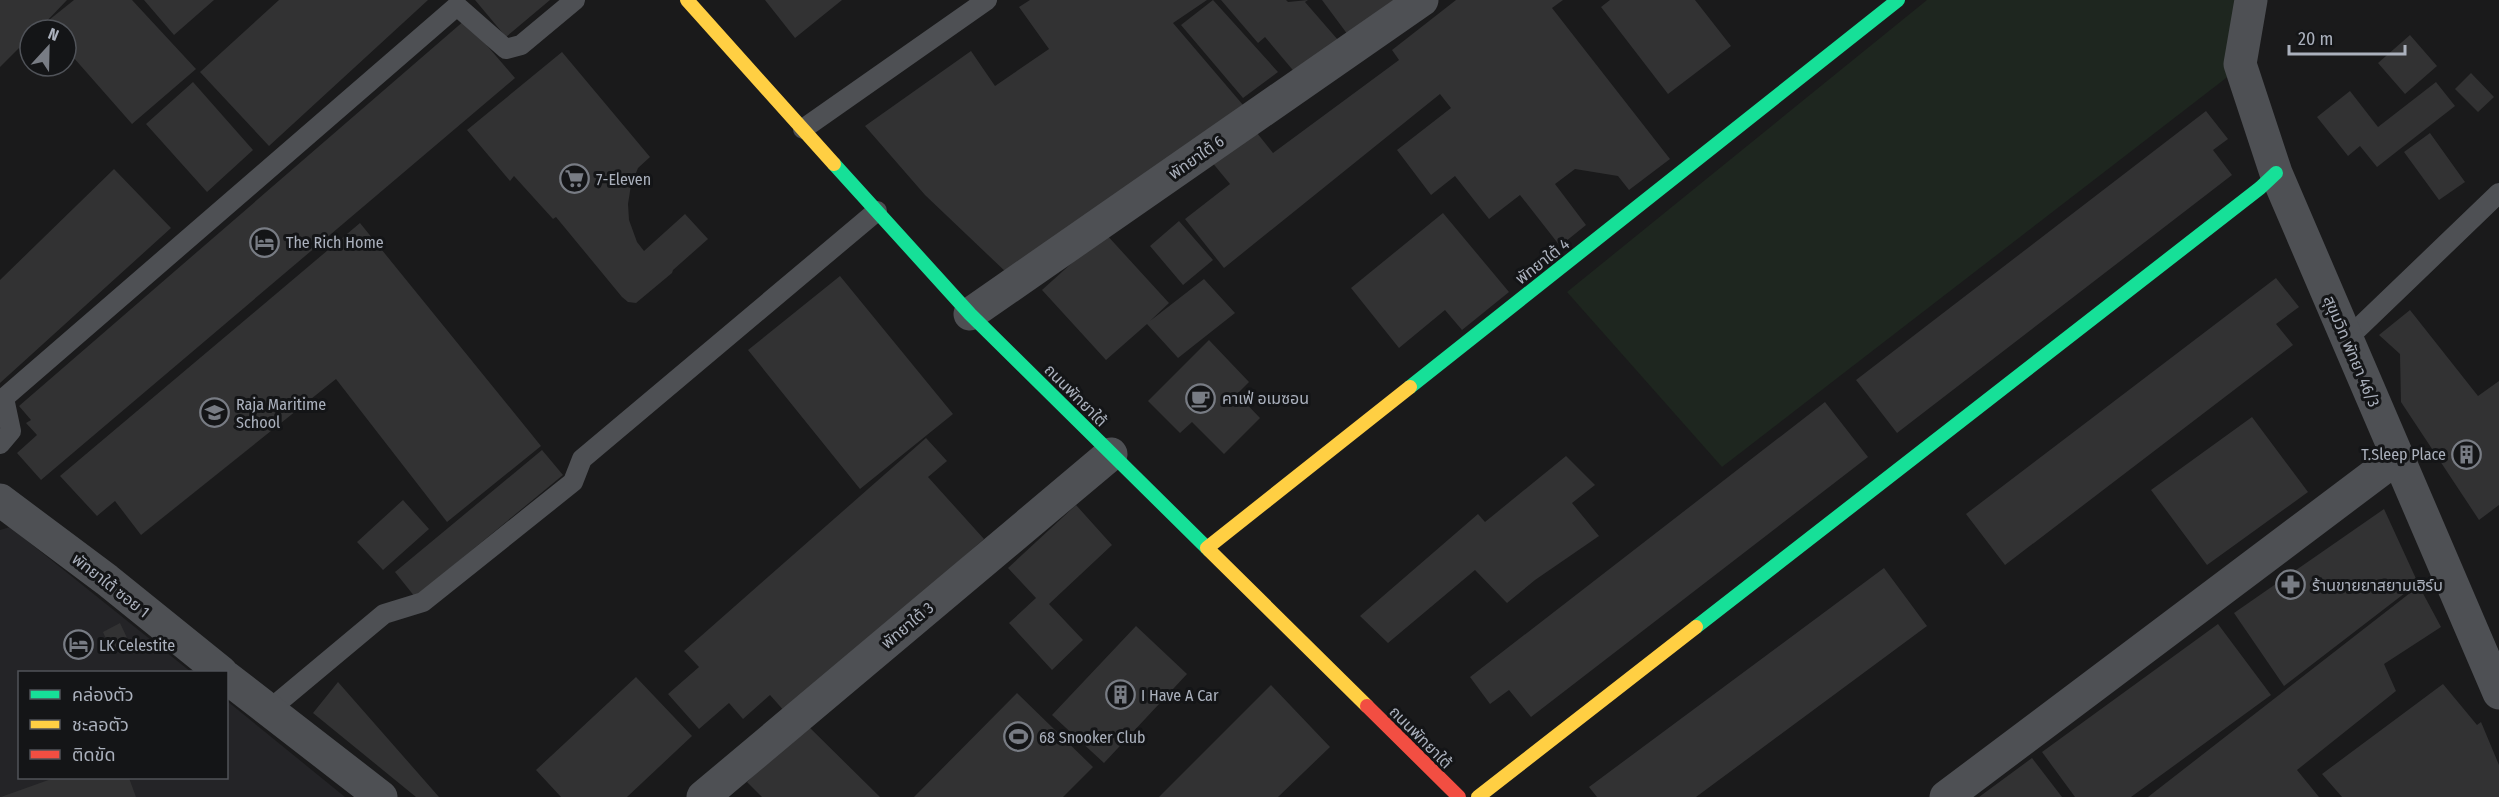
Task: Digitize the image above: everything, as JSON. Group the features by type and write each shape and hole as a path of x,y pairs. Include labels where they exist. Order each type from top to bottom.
{"street":[{"name":"ถนนพัทยาใต้","path":"687,0 970,314 1459,797"},
{"name":"พัทยาใต้ 6","path":"970,314 1422,0"},
{"name":"พัทยาใต้ 4","path":"1207,548 1898,0"},
{"name":"สุขุมวิท พัทยา 46/3","path":"2251,0 2240,64 2276,173 2499,693"},
{"path":"1478,797 2276,173"},
{"name":"พัทยาใต้ 3","path":"702,797 1111,454"},
{"path":"1946,797 2398,457"},
{"name":"พัทยาใต้ ซอย 1","path":"0,500 107,580 220,671"},
{"path":"228,679 381,797"}],"lane":[{"path":"0,444 11,431 4,398 458,6 506,49 521,45 574,0"},
{"path":"803,129 987,0"},
{"path":"2347,339 2499,193"},
{"path":"269,710 384,614 423,602 573,482 582,459 877,211"}],"shaded area":[{"path":"1927,0 2237,0 2230,75 1722,467 1567,292"},
{"name":"LK Celestite","path":"10,527 190,671 18,671 18,779 228,779 228,702 345,797 0,797 0,530"}],"building":[{"path":"0,0 67,0 50,18 18,18 18,49 0,67"},
{"path":"74,0 132,0 196,69 132,124 78,63 78,18 52,18"},
{"path":"144,0 214,0 174,35"},
{"path":"279,0 428,0 269,146 200,72"},
{"path":"475,0 550,0 506,37"},
{"path":"765,0 842,0 795,38"},
{"path":"1030,0 1207,0 1173,23 1243,105 1008,274 925,195 865,126 971,51 995,86 1049,49 1019,7"},
{"path":"1213,0 1278,72 1243,98 1181,25"},
{"path":"1221,0 1286,0 1288,2 1308,0 1305,2 1338,40 1297,75 1265,37 1258,43"},
{"path":"1322,0 1396,0 1348,35"},
{"path":"1456,0 1563,0 1552,8 1670,159 1629,190 1618,176 1575,169 1555,184 1586,225 1560,246 1520,195 1489,219 1455,176 1431,195 1397,150 1451,108 1440,94 1224,268 1185,219 1230,184 1211,161 1253,128 1273,153 1399,60 1392,50"},
{"path":"1610,0 1695,0 1731,46 1668,94 1601,7"},
{"name":"The Rich Home","path":"465,20 515,78 41,480 17,453 37,435 26,423 31,420 19,406"},
{"path":"2410,35 2437,66 2405,94 2378,63"},
{"name":"7-Eleven","path":"562,52 650,157 638,168 631,185 628,204 629,220 637,242 644,251 685,214 708,239 636,303 628,302 622,297 556,217 553,219 514,176 510,181 467,130"},
{"path":"2471,73 2494,97 2478,112 2455,89"},
{"path":"193,82 253,150 207,192 146,124"},
{"path":"2436,82 2455,106 2377,167 2360,146 2348,156 2317,117 2350,91 2378,127"},
{"path":"2206,111 2228,139 2213,150 2232,175 1897,433 1856,380"},
{"path":"2430,133 2465,182 2439,200 2404,152"},
{"path":"114,169 171,228 0,383 0,280"},
{"path":"1443,213 1509,292 1462,330 1445,310 1399,348 1351,288"},
{"path":"1179,221 1213,260 1183,285 1150,246"},
{"name":"Raja Maritime School","path":"360,223 541,446 447,522 336,379 141,535 115,501 97,516 60,476"},
{"path":"1105,233 1169,303 1150,321 1204,279 1235,313 1178,358 1147,324 1106,360 1042,290"},
{"path":"840,276 953,414 860,489 748,350"},
{"path":"2276,278 2299,307 2276,324 2293,345 2005,565 1966,514"},
{"name":"T.Sleep Place","path":"2410,310 2478,396 2499,381 2499,505 2479,520 2401,402 2400,354 2379,335"},
{"path":"1209,340 1249,382 1237,394 1260,418 1224,454 1192,422 1180,433 1148,401"},
{"path":"1825,402 1868,457 1531,717 1509,690 1490,704 1470,677"},
{"path":"2252,417 2308,492 2207,565 2151,490"},
{"path":"926,438 947,461 928,477 984,539 786,713 770,695 743,719 729,703 699,729 668,694 699,667 684,651"},
{"path":"542,450 563,475 415,597 395,572"},
{"path":"1566,456 1595,485 1572,503 1599,536 1535,580 1507,603 1475,570 1388,643 1360,616 1478,514 1485,522"},
{"path":"403,500 429,529 383,570 357,542"},
{"path":"1076,505 1112,545 1049,604 1083,640 1052,670 1009,623 1036,598 1008,568"},
{"path":"2384,509 2418,583 2284,686 2234,613"},
{"path":"1884,568 1927,626 1696,797 1597,797 1589,787"},
{"path":"2419,586 2441,627 2384,664 2396,691 2297,770 2319,797 2148,797"},
{"path":"120,623 129,642 111,650 103,632"},
{"path":"2218,624 2271,695 2131,797 2075,797 2042,752"},
{"name":"I Have A Car","path":"1136,626 1187,674 1104,763 1052,715"},
{"path":"636,677 692,736 627,797 561,797 536,770"},
{"path":"338,682 439,797 416,797 313,713"},
{"path":"2443,684 2477,725 2481,722 2499,765 2499,797 2342,797 2322,774"},
{"path":"1271,685 1330,747 1278,797 1159,797"},
{"name":"68 Snooker Club","path":"1017,693 1093,767 1063,797 914,797"},
{"path":"806,724 880,797 762,797 747,782"},
{"path":"2032,758 2062,797 1979,797"},
{"path":"51,779 129,779 136,797 1,797"}],"traffic: fast":[{"path":"1410,387 1898,0"},
{"path":"834,164 970,314 1209,550"},
{"path":"1696,627 2260,188 2276,173"}],"traffic: slow":[{"path":"687,0 834,164"},
{"path":"1207,548 1410,387"},
{"path":"1209,550 1367,706"},
{"path":"1478,797 1696,627"}],"traffic: jam":[{"path":"1367,706 1459,797"}],"place":[{"name":"7-Eleven","path":"575,179"},
{"name":"The Rich Home","path":"265,242"},
{"name":"คาเฟ่ อเมซอน","path":"1201,398"},
{"name":"Raja Maritime School","path":"215,413"},
{"name":"T.Sleep Place","path":"2467,454"},
{"name":"ร้านขายยาสยามเฮิร์บ","path":"2291,585"},
{"name":"LK Celestite","path":"78,645"},
{"name":"I Have A Car","path":"1120,695"},
{"name":"68 Snooker Club","path":"1018,737"}]}
